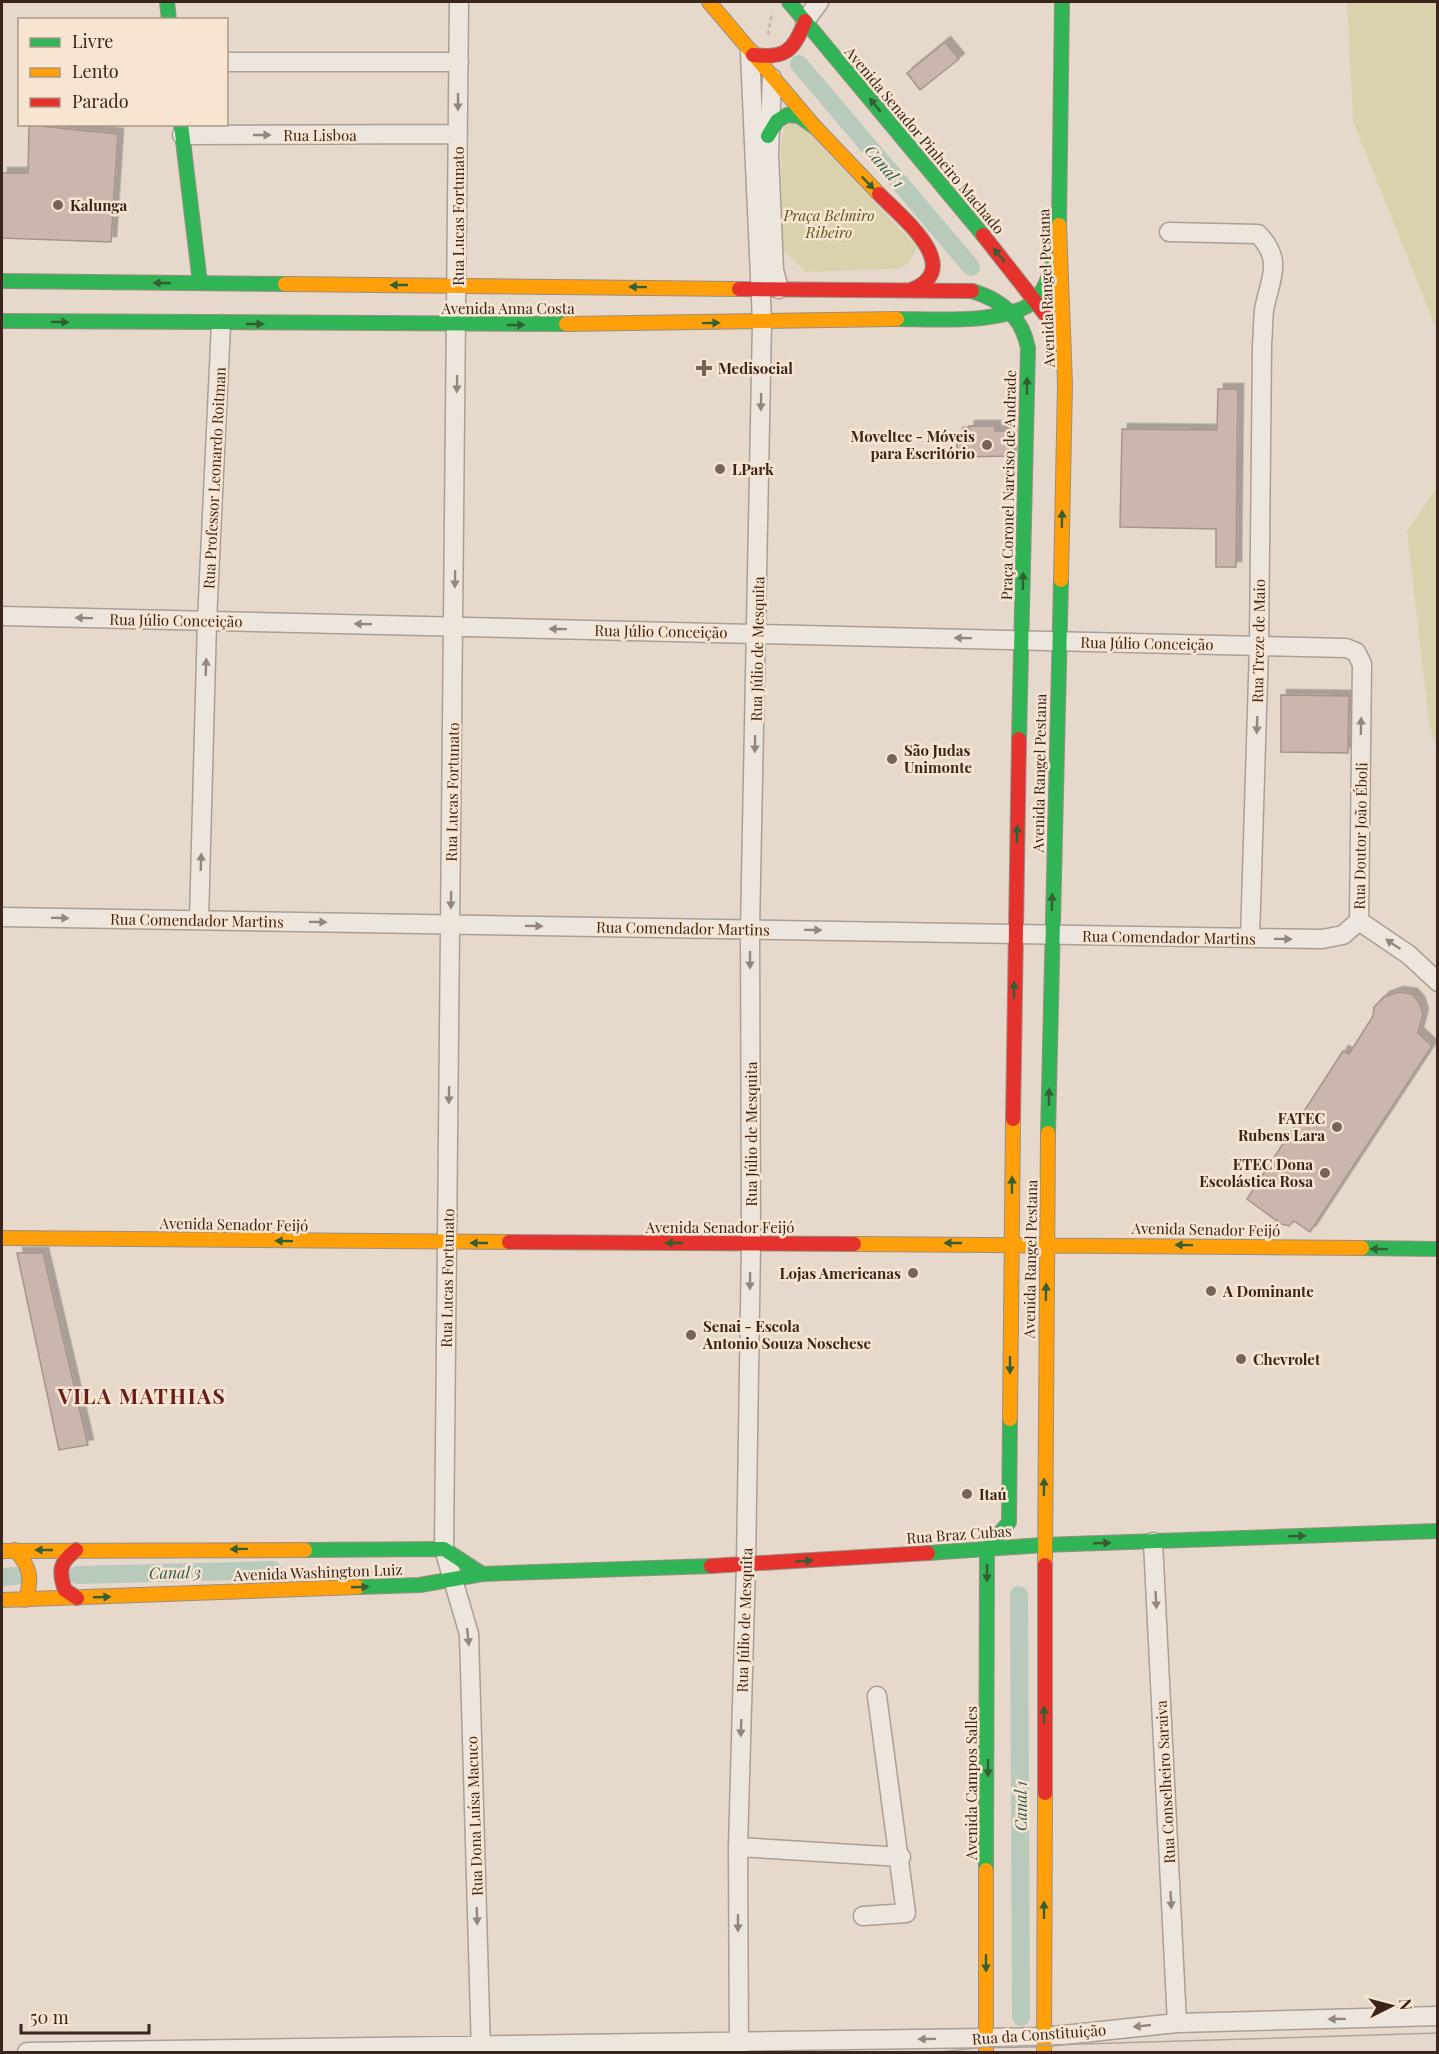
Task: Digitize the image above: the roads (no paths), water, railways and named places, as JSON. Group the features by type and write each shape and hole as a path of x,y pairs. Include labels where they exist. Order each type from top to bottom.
{"main road":[{"path":"167,2 169,18"},
{"path":"709,2 814,127 932,251 934,263 931,275 923,285 911,290"},
{"name":"Avenida Senador Pinheiro Machado","path":"789,2 1036,300 1056,336 1064,368"},
{"name":"Avenida Rangel Pestana","path":"1043,1545 1046,1243 1064,368 1059,243 1062,2"},
{"path":"772,78 778,58 793,47 800,37 805,21"},
{"path":"751,54 778,58"},
{"path":"768,136 778,119 790,113 796,114 814,127"},
{"path":"182,130 200,283"},
{"path":"1014,313 1028,308 1036,300 1049,279 1059,243"},
{"path":"968,318 981,313 997,300 1016,275"},
{"name":"Avenida Anna Costa","path":"2,282 974,291 997,300 1014,313 1026,331"},
{"name":"Avenida Anna Costa","path":"2,321 458,325 968,318 1014,313"},
{"name":"Praça Coronel Narciso de Andrade","path":"1022,639 1028,348 1026,331"},
{"name":"Avenida Rangel Pestana","path":"987,1549 1009,1522 1015,934 1022,639"},
{"name":"Avenida Senador Feijó","path":"2,1238 447,1243 1046,1243 1437,1250"},
{"name":"Rua Braz Cubas","path":"455,1580 482,1574 746,1564 1043,1545 1437,1531"},
{"path":"1043,1545 1044,2045"},
{"path":"276,1548 286,1570 277,1590"},
{"path":"317,1548 306,1570 317,1589"},
{"path":"444,1549 482,1574"},
{"name":"Avenida Washington Luiz","path":"8,1550 444,1549"},
{"name":"Avenida Campos Salles","path":"986,2045 987,1549"},
{"path":"8,1550 26,1560 31,1572 31,1585 25,1600"},
{"path":"76,1550 63,1559 59,1568 65,1590 76,1598"},
{"name":"Avenida Washington Luiz","path":"2,1600 420,1585 455,1580"}],"street":[{"name":"Rua Lucas Fortunato","path":"455,1580 444,1549 458,325 459,2"},
{"path":"805,21 819,2"},
{"path":"751,54 759,288"},
{"path":"228,62 459,62"},
{"path":"772,78 768,136 774,270 779,289"},
{"name":"Rua Lisboa","path":"182,130 458,134"},
{"name":"Rua Treze de Maio","path":"1169,232 1258,234 1269,246 1275,265 1264,312 1262,344 1259,646 1250,938"},
{"name":"Rua Júlio de Mesquita","path":"739,2047 738,1847 746,1564 751,1243 750,929 758,633 762,322 759,288"},
{"name":"Rua Professor Leonardo Roitman","path":"199,920 207,621 221,324"},
{"name":"Rua Júlio Conceição","path":"2,616 1022,639 1346,648 1356,652"},
{"name":"Rua Doutor João Éboli","path":"1356,652 1362,664 1359,921 1409,955 1437,982"},
{"name":"Rua Comendador Martins","path":"2,917 1329,939 1343,935 1359,921"},
{"name":"Rua Conselheiro Saraiva","path":"1153,1542 1177,2023"},
{"name":"Rua Dona Luísa Macuco","path":"455,1580 465,1616 470,1658 481,2048"},
{"path":"863,1916 906,1913 901,1857 878,1696"},
{"path":"738,1847 901,1857"},
{"name":"Rua da Constituição","path":"27,2052 1044,2045 1177,2023 1437,2016"}],"waterway":[{"name":"Canal 1","path":"799,64 971,267"},
{"name":"Canal 3","path":"77,1575 273,1570"},
{"name":"Canal 3","path":"2,1577 16,1576"},
{"name":"Canal 1","path":"1019,1595 1021,2017"}],"tram line":[{"path":"939,2052 986,2047 1438,2033"}],"place":[{"name":"Kalunga","path":"58,205"},
{"name":"Medisocial","path":"704,368"},
{"name":"Moveltec - Móveis para Escritório","path":"987,445"},
{"name":"LPark","path":"720,469"},
{"name":"São Judas Unimonte","path":"892,759"},
{"name":"FATEC Rubens Lara","path":"1337,1127"},
{"name":"ETEC Dona Escolástica Rosa","path":"1325,1173"},
{"name":"Lojas Americanas","path":"913,1273"},
{"name":"A Dominante","path":"1211,1291"},
{"name":"Senai - Escola Antonio Souza Noschese","path":"691,1335"},
{"name":"Chevrolet","path":"1241,1359"},
{"name":"Itaú","path":"967,1494"}],"district":[{"name":"VILA MATHIAS","path":"142,1395"}],"park label":[{"name":"Praça Belmiro Ribeiro","path":"829,224"}]}
